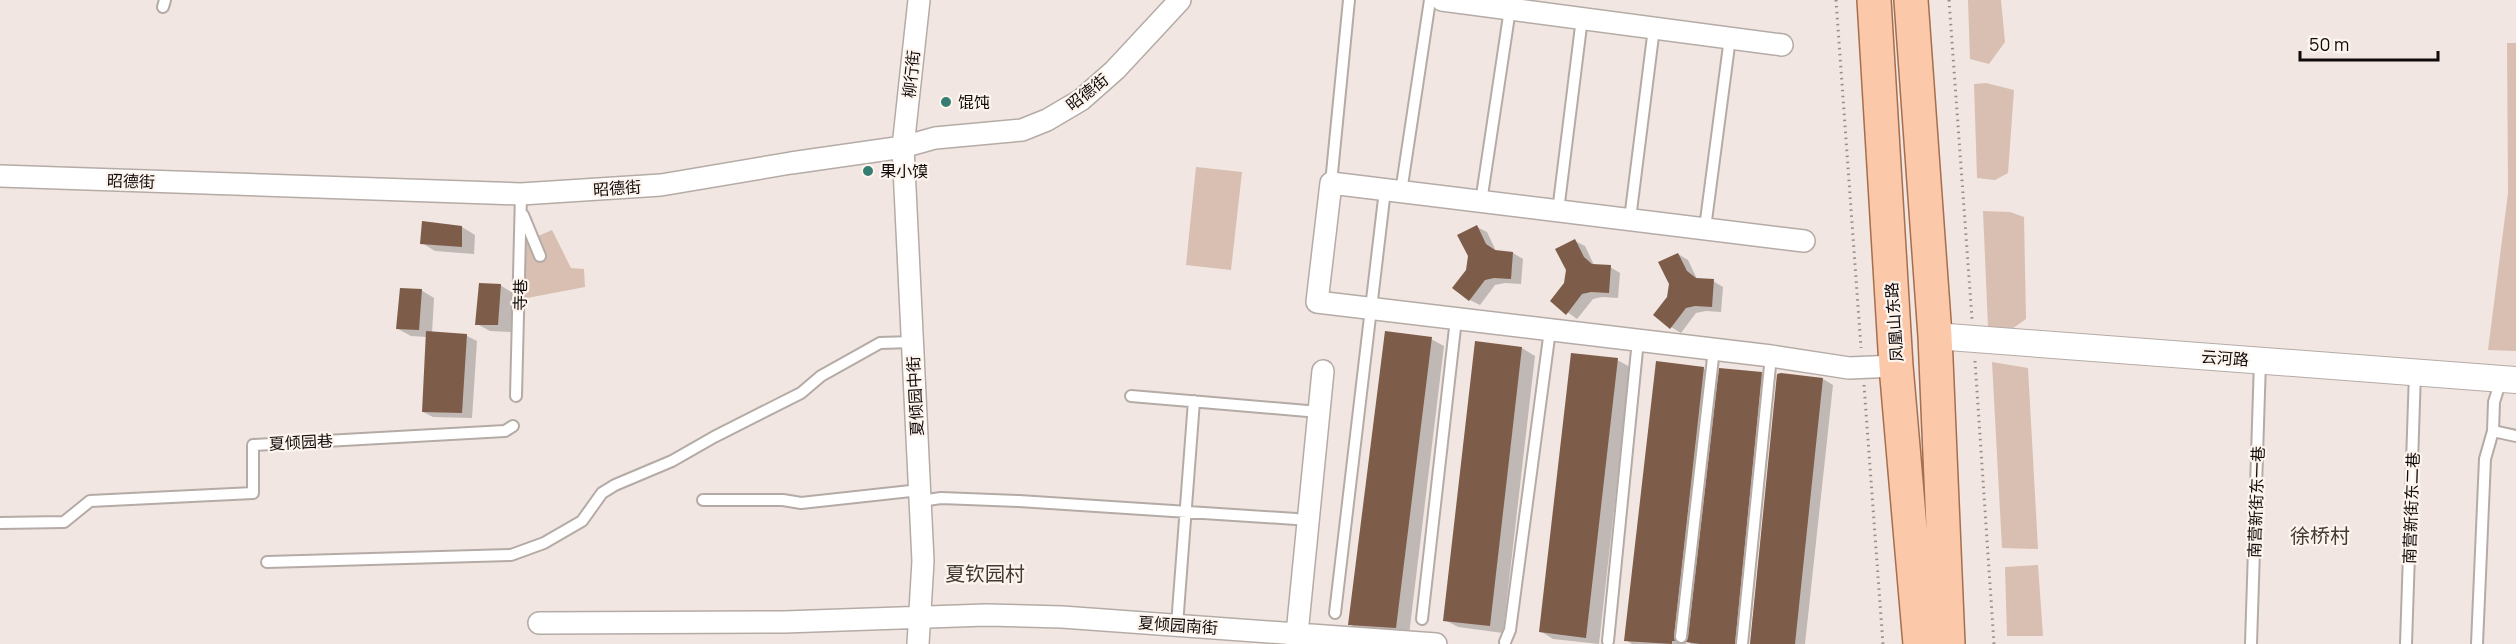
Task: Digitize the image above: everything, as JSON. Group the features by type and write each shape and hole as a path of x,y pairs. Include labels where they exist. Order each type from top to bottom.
{"main road":[{"name":"凤凰山东路","path":"1874,0 1896,366 1920,644"},
{"path":"1911,0 1935,336 1948,644"}],"street":[{"name":"柳行街","path":"903,147 919,0"},
{"name":"昭德街","path":"0,176 521,202 661,186 791,163 903,147 934,138 1022,130 1047,120 1080,100 1116,70 1180,0"},
{"path":"1442,0 1782,45"},
{"name":"夏倾园中街","path":"903,147 923,561 918,644"},
{"path":"1804,240 1332,183 1317,302 1771,356 1849,368 1896,366"},
{"name":"云河路","path":"1935,336 2509,379"},
{"path":"1297,639 1323,371"},
{"name":"夏倾园南街","path":"539,623 784,622 986,615 1177,625 1297,639 1436,644"}],"lane":[{"path":"1332,183 1349,0"},
{"path":"1335,613 1371,309 1430,0"},
{"path":"1481,201 1510,9"},
{"path":"1558,211 1582,18"},
{"path":"1630,219 1654,28"},
{"path":"1705,228 1730,38"},
{"path":"521,202 540,256"},
{"name":"寺巷","path":"516,396 521,202"},
{"path":"1422,619 1456,319"},
{"path":"1505,642 1509,630 1550,330"},
{"path":"1608,642 1638,340"},
{"path":"267,562 511,555 544,543 582,520 602,493 615,485 672,461 801,393 821,376 880,344 912,342"},
{"path":"1681,637 1714,349"},
{"path":"1742,644 1771,356"},
{"name":"南营新街东一巷","path":"2251,644 2260,361"},
{"name":"南营新街东二巷","path":"2406,644 2415,372"},
{"path":"2477,644 2485,459 2493,431 2494,402 2509,379"},
{"path":"1131,396 1319,412"},
{"path":"1177,625 1194,401"},
{"name":"夏倾园巷","path":"0,523 64,522 90,501 253,494 253,445 505,431 513,426"},
{"path":"2493,431 2516,436"},
{"path":"703,500 783,500 801,503 920,495 1296,519 1308,522"}],"path":[{"path":"1836,0 1882,644"}],"shaded area":[{"path":"1968,0 2001,0 2005,42 1989,64 1970,59"},
{"path":"2507,43 2516,43 2516,351 2488,350 2508,193"},
{"path":"1986,83 2014,90 2008,173 1995,180 1977,178 1974,84"},
{"path":"1196,167 1242,172 1231,270 1186,265"},
{"path":"1983,211 2010,212 2024,217 2026,319 2009,331 1988,327"},
{"path":"552,230 571,268 584,269 585,287 522,299 524,242"},
{"path":"1992,362 2028,368 2038,549 2002,548"},
{"path":"2038,565 2043,636 2007,636 2005,567"}],"building":[{"path":"422,221 462,226 462,247 420,244"},
{"path":"1477,225 1486,244 1495,250 1513,252 1511,279 1485,280 1469,301 1452,288 1466,270 1468,256 1457,235"},
{"path":"1575,239 1584,257 1592,264 1611,265 1609,293 1582,294 1566,315 1550,301 1564,283 1566,270 1555,249"},
{"path":"1678,253 1687,271 1696,278 1714,279 1712,307 1686,308 1670,329 1653,315 1667,297 1669,284 1658,262"},
{"path":"479,283 501,284 498,325 475,325"},
{"path":"400,288 422,289 419,330 396,329"},
{"path":"426,331 467,334 462,413 422,412"},
{"path":"1385,331 1432,337 1396,628 1348,625"},
{"path":"1475,341 1522,347 1490,626 1443,621"},
{"path":"1571,353 1618,358 1586,638 1539,632"},
{"path":"1656,361 1704,367 1675,641 1672,641 1672,644 1624,641"},
{"path":"1719,368 1762,372 1735,644 1700,644 1686,642"},
{"path":"1777,374 1823,378 1795,644 1750,644"}],"place":[{"name":"馄饨","path":"946,102"},
{"name":"果小馍","path":"868,171"}],"district":[{"name":"徐桥村","path":"2320,536"},
{"name":"夏钦园村","path":"985,574"}]}
